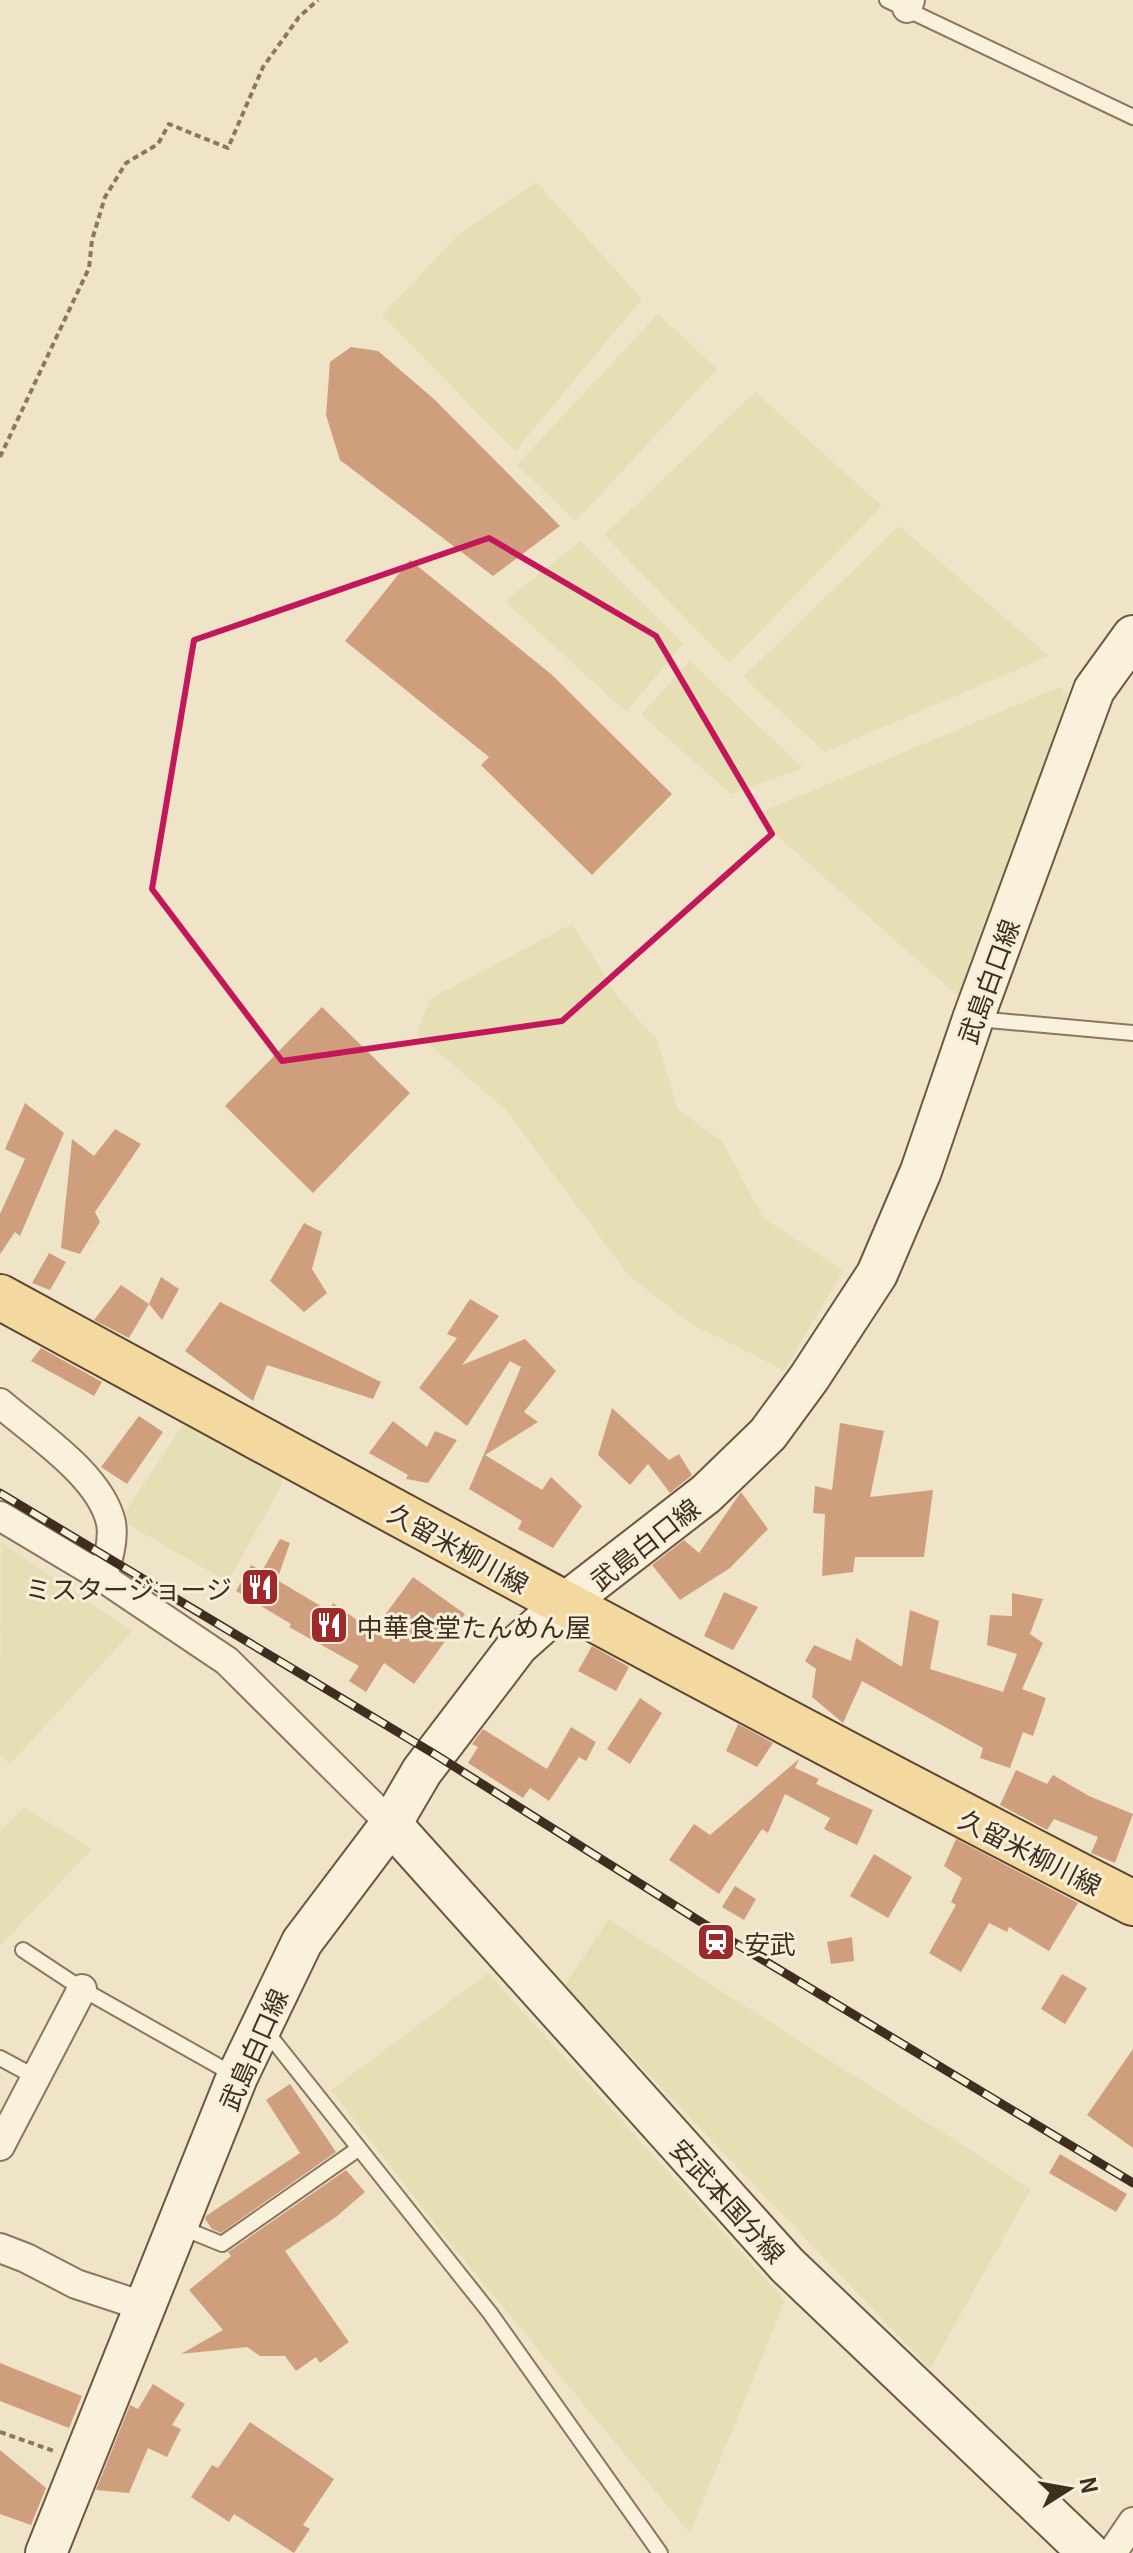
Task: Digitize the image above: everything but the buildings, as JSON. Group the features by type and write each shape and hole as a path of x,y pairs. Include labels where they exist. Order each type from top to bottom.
{"main road":[{"name":"武島白口線","path":"46,2553 237,2077 302,1942 391,1824 422,1771 518,1645 564,1604 706,1494 768,1434 877,1274 921,1171 973,1019 1094,690 1133,636"},
{"name":"久留米柳川線","path":"0,1297 564,1604 886,1776 1133,1903"},
{"name":"安武本国分線","path":"391,1824 787,2265 1089,2553"}],"street":[{"path":"0,1403 84,1474 102,1497 112,1526 109,1559 102,1577"},
{"path":"0,1517 102,1577 227,1661 391,1824"},
{"path":"0,2146 82,1989"},
{"path":"0,2248 76,2284 146,2307"},
{"path":"1112,2553 1133,2522"}],"lane":[{"path":"901,3 1133,117"},
{"path":"973,1019 1133,1033"},
{"path":"23,1950 82,1989 237,2077"},
{"path":"261,2025 490,2313 660,2553"},
{"path":"0,2058 37,2078"},
{"path":"178,2226 222,2244 358,2149"}],"path":[{"path":"0,457 89,268 92,240 105,197 126,163 158,144 169,124 228,148 263,67 299,17 318,0"},
{"path":"0,2432 83,2461"}],"highlighted area":[{"path":"489,538 656,636 772,834 562,1021 282,1061 152,889 194,640"}],"shaded area":[{"path":"536,182 642,299 515,451 382,315 460,233"},
{"path":"658,314 717,369 576,521 517,465"},
{"path":"755,392 882,506 729,663 604,535"},
{"path":"899,526 1049,656 825,752 743,677"},
{"path":"580,541 683,644 626,712 505,601"},
{"path":"690,661 803,768 731,794 641,715"},
{"path":"1060,687 1068,696 959,997 754,815"},
{"path":"572,924 619,998 657,1040 678,1110 722,1141 763,1218 843,1271 784,1371 694,1326 629,1276 505,1109 417,1034 430,999"},
{"path":"199,1401 281,1464 282,1484 228,1582 120,1520"},
{"path":"1,1542 132,1631 10,1764 0,1755"},
{"path":"24,1807 92,1849 0,1946 0,1831"},
{"path":"609,1919 1031,2189 930,2369 564,1986"},
{"path":"488,1973 785,2301 690,2533 449,2242 331,2090"}],"railway":[{"path":"0,1493 436,1755 720,1934 1133,2183"}],"place":[{"name":"ミスタージョージ","path":"260,1587"},
{"name":"中華食堂たんめん屋","path":"329,1625"},
{"name":"安武","path":"716,1942"}]}
